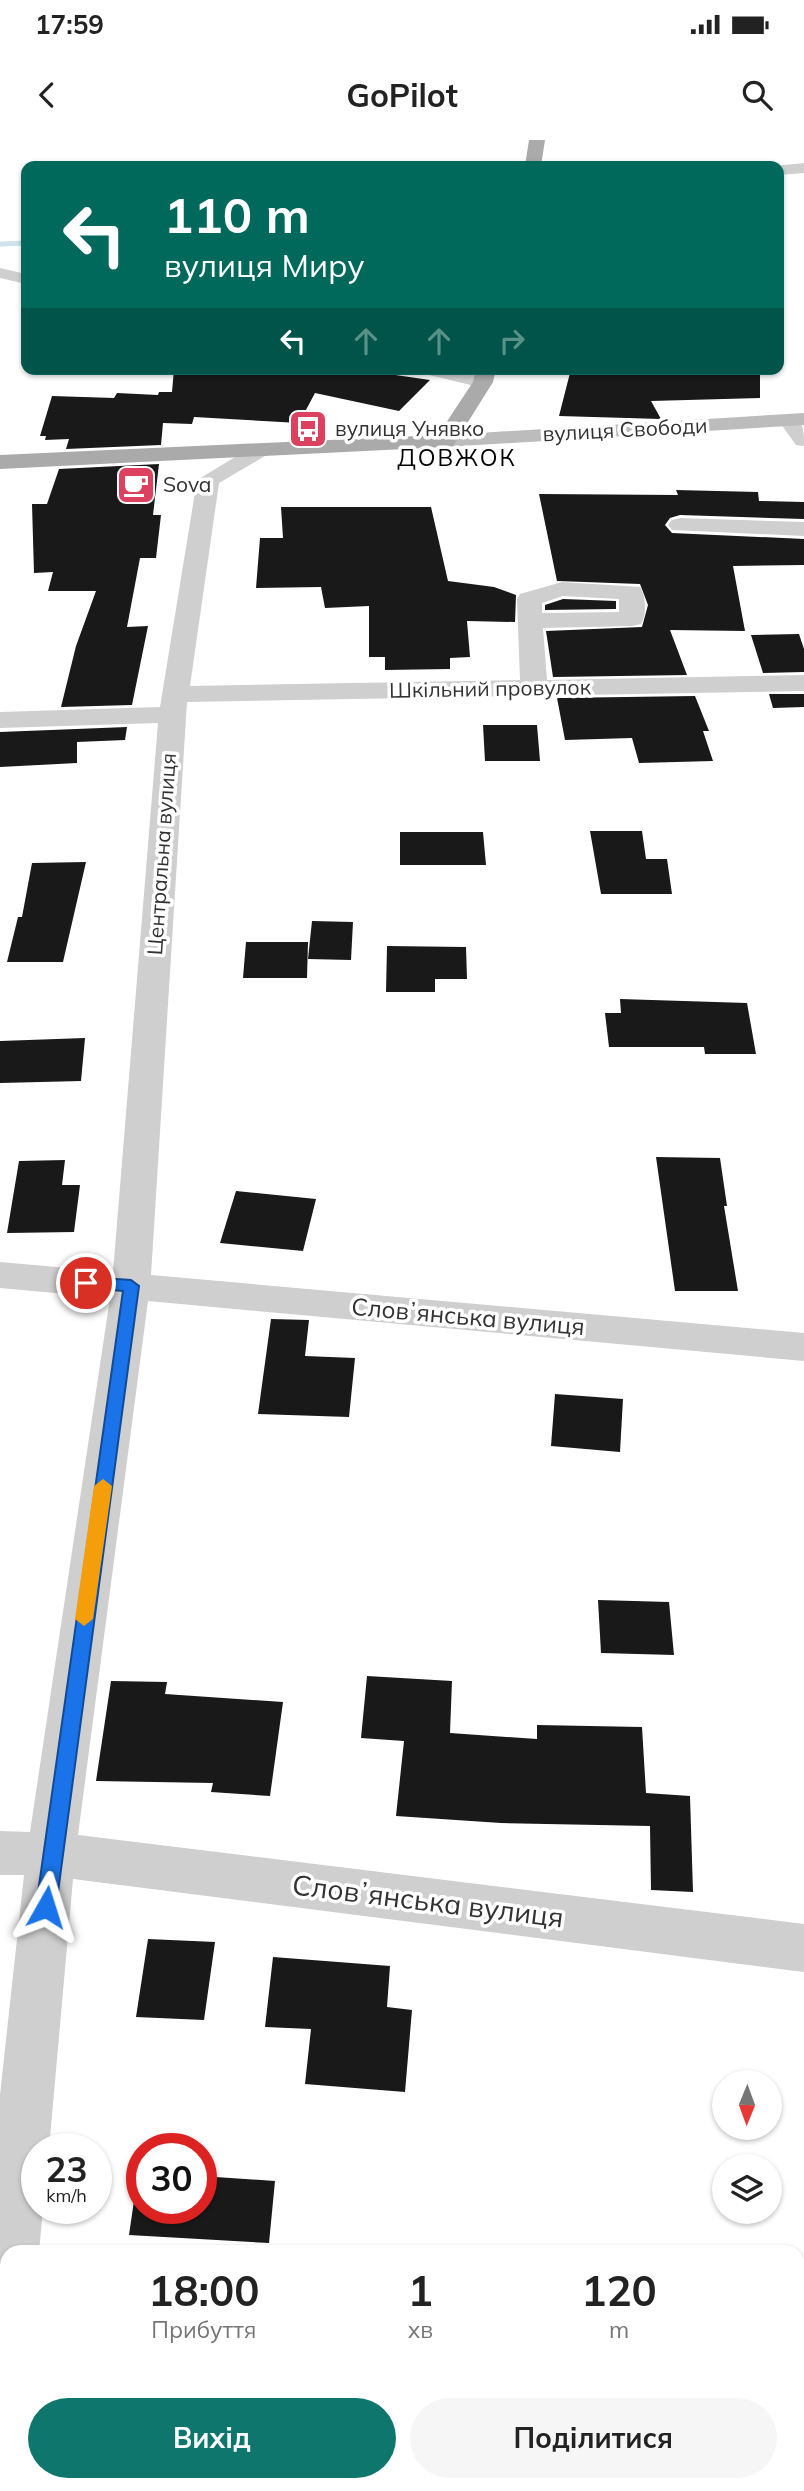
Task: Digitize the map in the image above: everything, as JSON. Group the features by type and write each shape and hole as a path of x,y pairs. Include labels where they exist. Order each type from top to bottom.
{"main road":[{"path":"534,161 537,140"},
{"path":"0,462 446,440 484,375"}],"street":[{"path":"784,170 804,168"},
{"path":"0,273 21,278"},
{"path":"797,420 804,440"},
{"name":"вулиця Свободи","path":"446,440 797,420"},
{"name":"Центральна вулиця","path":"12,2245 51,1854 131,1286 174,704 208,480 257,451"},
{"path":"680,525 804,529"},
{"path":"531,621 534,688"},
{"name":"Шкільний провулок","path":"0,720 174,704 534,688 804,683"},
{"name":"Словʼянська вулиця","path":"0,1275 804,1348"},
{"name":"Словʼянська вулиця","path":"0,1853 51,1854 804,1948"}],"building":[{"path":"173,375 395,375 430,380 399,411 315,393 299,423 194,417 192,424 163,423 161,445 66,449 69,439 45,440 46,436 40,436 52,396 114,398 117,393 158,395 159,392 172,392"},
{"path":"569,375 760,375 760,398 651,401 661,419 559,416"},
{"path":"159,464 153,515 161,515 156,558 140,558 127,627 148,626 132,705 61,707 76,646 96,591 48,591 53,572 34,573 32,504 47,504 59,469"},
{"path":"676,490 758,492 759,501 804,502 804,519 680,515 670,518 665,525 672,533 804,539 804,565 733,566 745,631 670,630 687,675 553,677 546,631 642,627 648,605 640,584 557,581 539,494 678,495"},
{"path":"281,507 431,507 448,581 494,587 516,595 515,622 467,621 470,657 450,658 450,669 385,670 385,657 369,657 369,606 325,608 321,587 256,588 260,538 283,538"},
{"path":"563,599 616,601 616,609 545,610 545,605"},
{"path":"799,634 804,649 804,672 763,673 751,635"},
{"path":"769,694 804,694 804,707 773,708"},
{"path":"695,696 709,731 703,731 713,761 639,763 632,738 565,740 557,698"},
{"path":"483,725 537,725 540,761 485,761"},
{"path":"127,727 125,740 77,742 77,763 0,767 0,732"},
{"path":"590,831 642,831 646,859 667,859 672,894 601,894"},
{"path":"400,832 483,832 486,865 400,865"},
{"path":"86,862 63,962 7,962 18,917 22,917 32,863"},
{"path":"312,921 353,922 351,960 308,959"},
{"path":"246,942 308,942 307,978 243,978"},
{"path":"387,946 466,947 467,979 435,979 435,992 386,992"},
{"path":"620,999 747,1003 756,1054 705,1054 704,1047 609,1047 605,1013 621,1013"},
{"path":"85,1038 81,1081 0,1083 0,1041"},
{"path":"656,1157 720,1158 727,1206 724,1206 738,1291 675,1291"},
{"path":"65,1160 62,1185 80,1185 74,1232 7,1233 19,1161"},
{"path":"236,1191 316,1199 303,1251 220,1243"},
{"path":"271,1319 309,1320 305,1356 355,1358 349,1417 258,1414"},
{"path":"555,1394 623,1399 620,1452 551,1446"},
{"path":"598,1600 669,1602 674,1655 601,1653"},
{"path":"367,1676 452,1681 450,1733 537,1739 537,1725 642,1727 646,1793 690,1796 693,1892 651,1890 650,1826 501,1823 396,1816 404,1741 361,1738"},
{"path":"111,1681 167,1682 165,1694 283,1702 270,1796 211,1792 213,1783 96,1781"},
{"path":"148,1939 215,1942 204,2020 136,2017"},
{"path":"273,1957 390,1966 387,2007 412,2010 405,2092 305,2084 311,2029 265,2027"},
{"path":"217,2177 275,2181 269,2243 129,2235 131,2224 217,2224"}],"waterway":[{"path":"0,244 21,243"}],"slow traffic":[{"path":"84,1619 103,1486"}],"place":[{"name":"вулиця Унявко","path":"308,429"},
{"name":"Sova","path":"136,485"}],"district":[{"name":"ДОВЖОК","path":"457,458"}],"route":[{"path":"46,1907 51,1854 131,1286 86,1283"}]}
